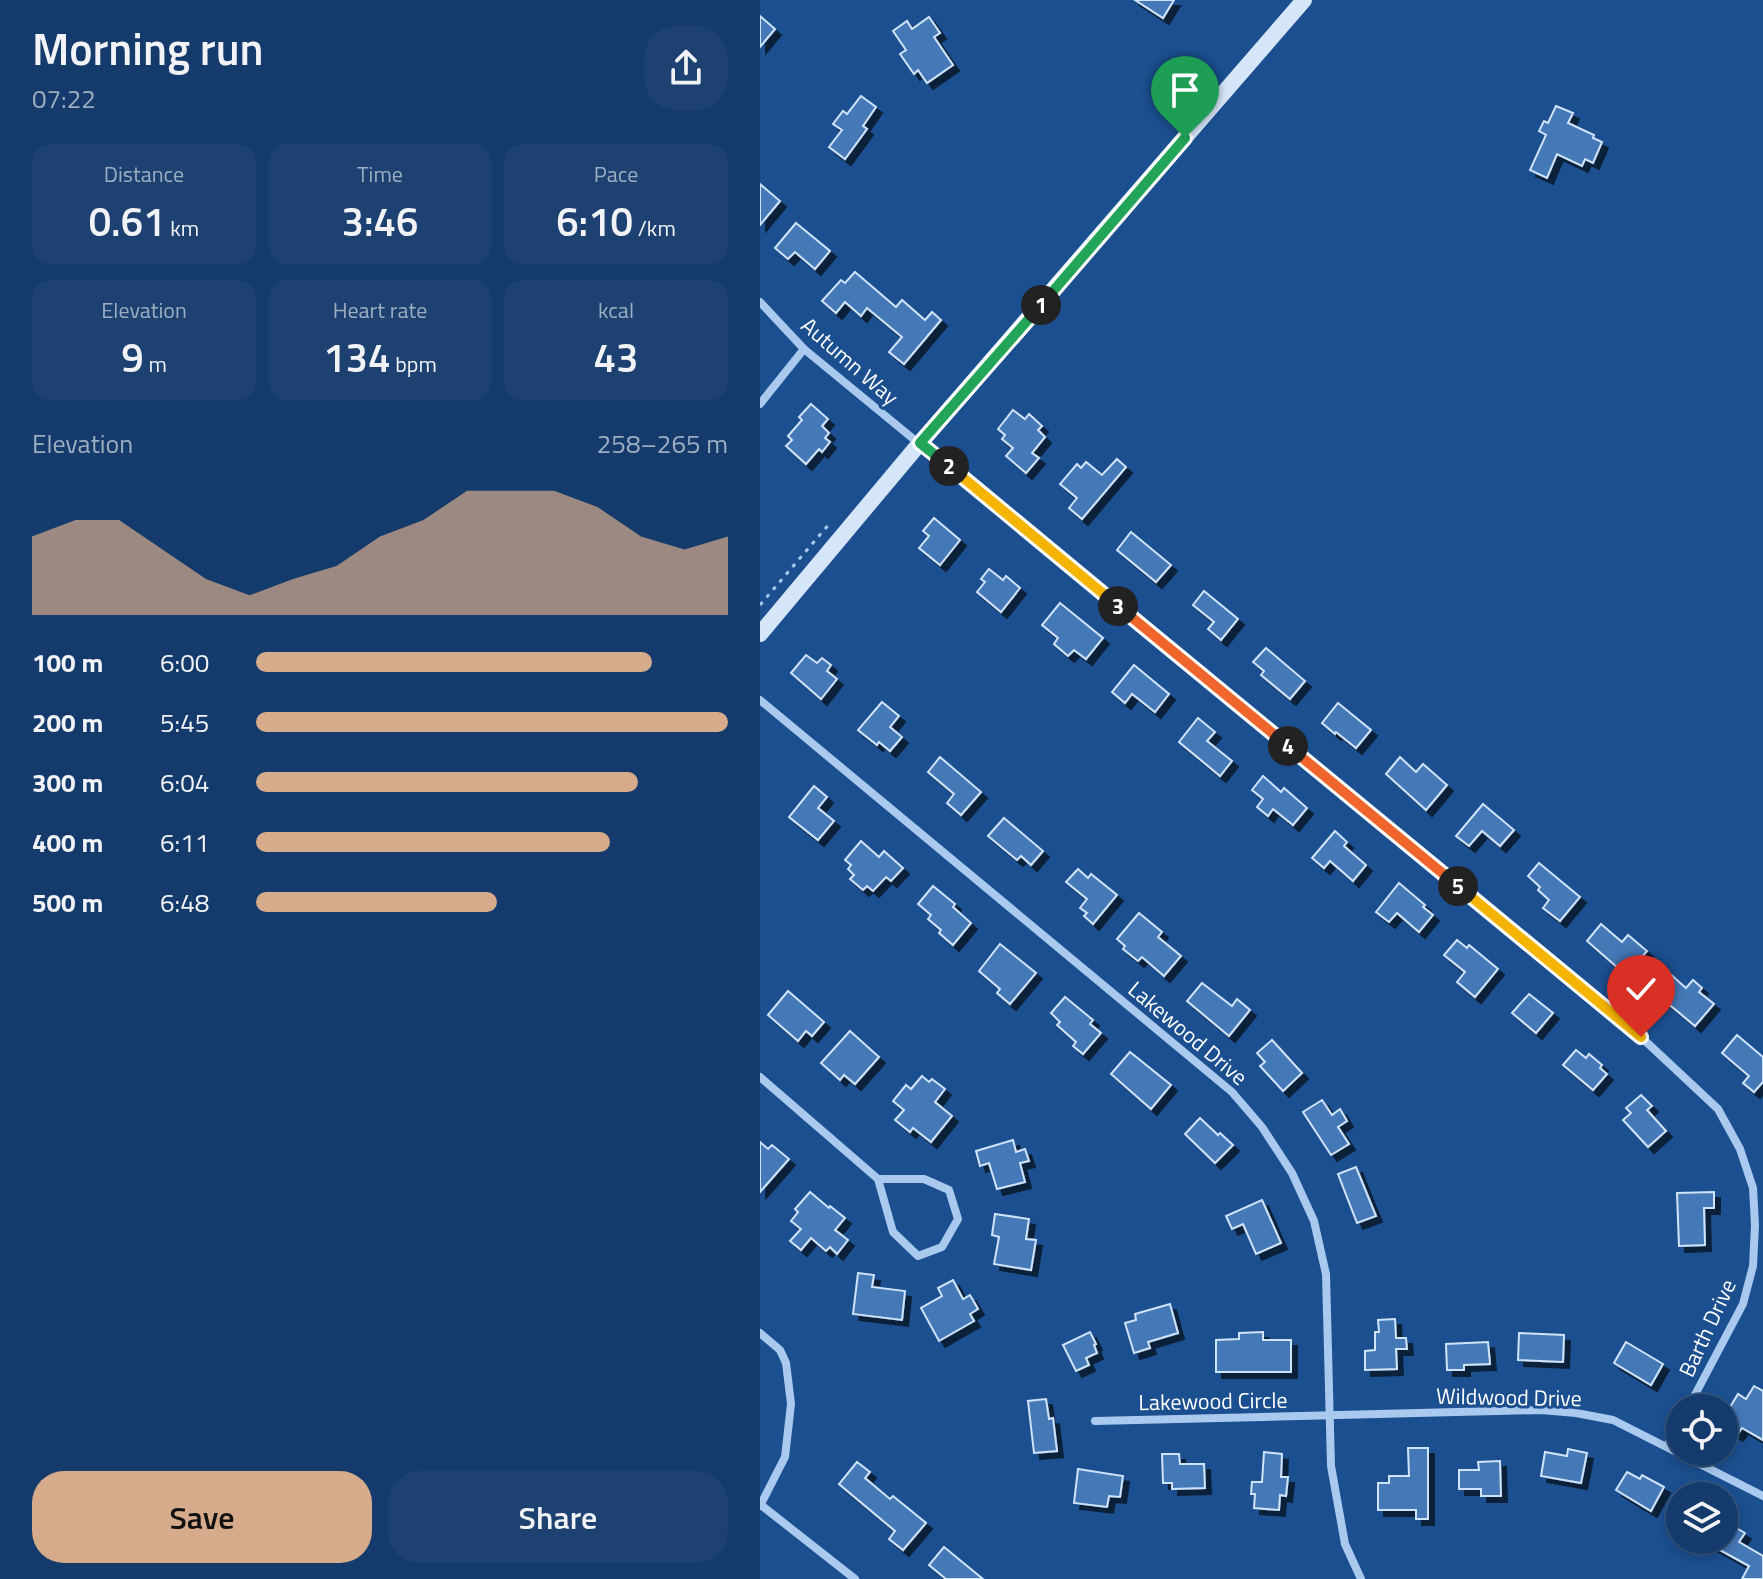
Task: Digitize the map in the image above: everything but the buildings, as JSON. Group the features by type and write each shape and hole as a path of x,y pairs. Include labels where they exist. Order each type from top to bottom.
{"main road":[{"path":"760,634 920,443 1304,0"}],"street":[{"name":"Autumn Way","path":"760,302 804,349 920,443"},
{"path":"760,404 804,349"},
{"name":"Barth Drive","path":"920,443 1641,1037 1718,1109 1758,1188 1753,1266 1743,1304 1695,1394"},
{"name":"Lakewood Drive","path":"760,700 1232,1092 1262,1127 1292,1173 1314,1221 1326,1274 1331,1466 1345,1544 1361,1579"},
{"path":"760,1077 878,1179 893,1232 918,1256 942,1247 958,1219 949,1190 924,1179 878,1179"},
{"path":"760,1333 780,1350 786,1363 791,1404 785,1457 761,1506 855,1579"},
{"name":"Wildwood Drive","path":"1331,1416 1541,1410 1576,1413 1613,1420 1666,1446"},
{"name":"Lakewood Circle","path":"1095,1421 1331,1416"},
{"name":"Wildwood Drive","path":"1705,1466 1763,1496"}],"path":[{"path":"760,605 830,523"}],"route":[{"path":"1185,138 920,443 1641,1037"}]}
